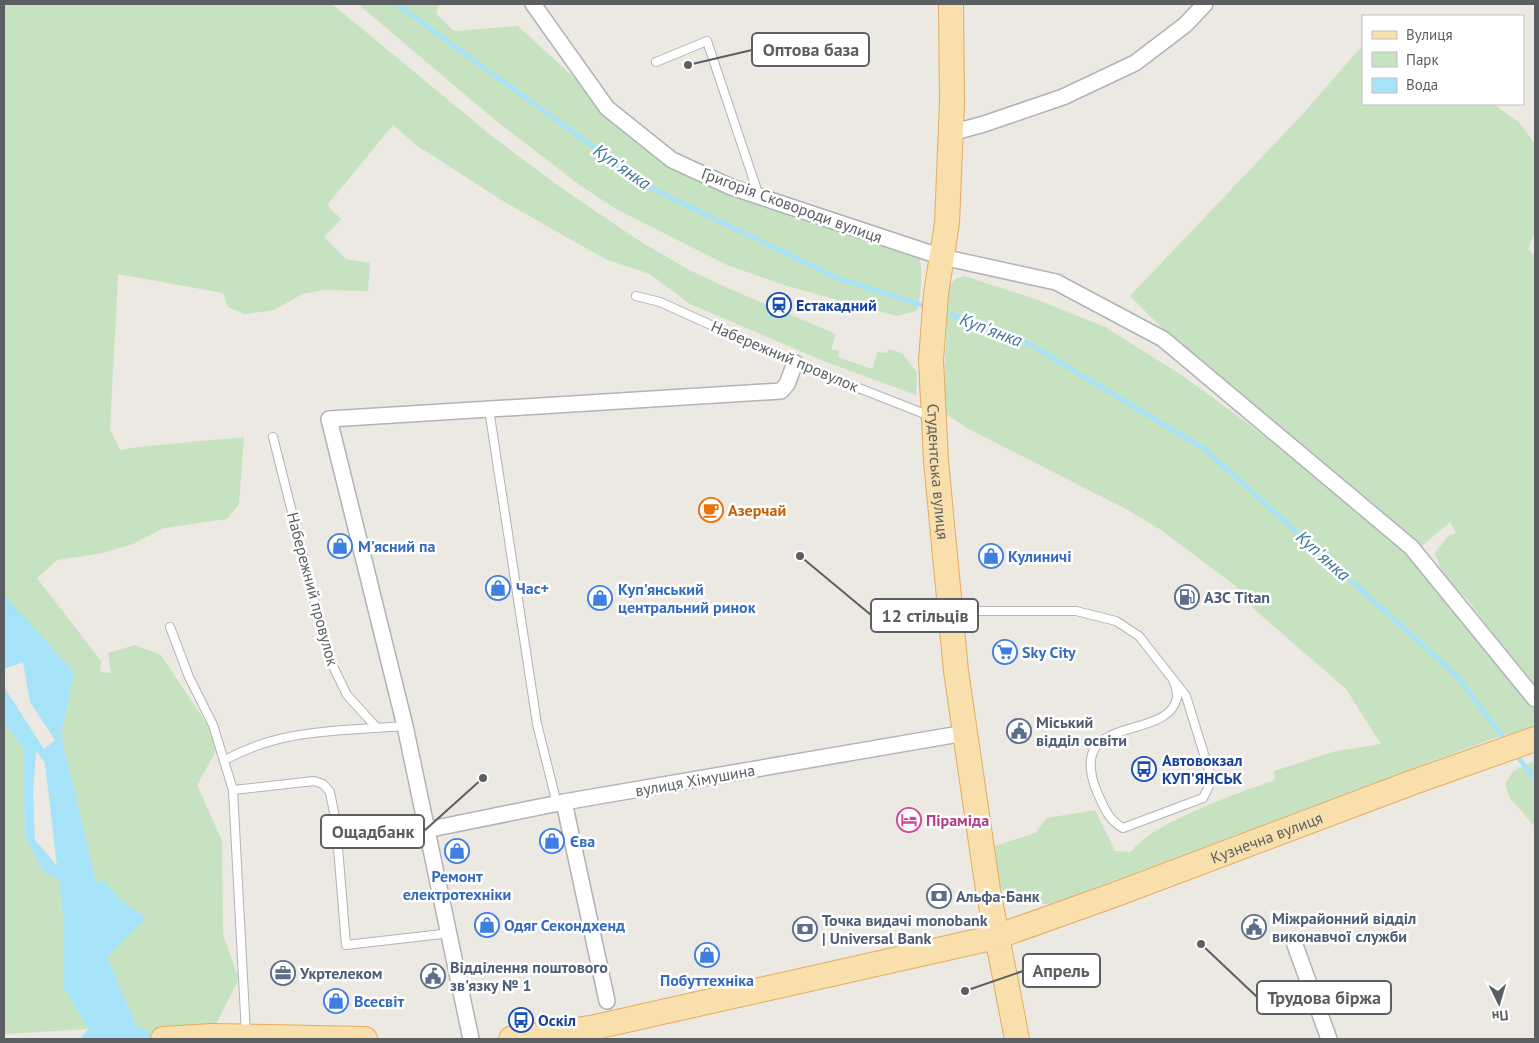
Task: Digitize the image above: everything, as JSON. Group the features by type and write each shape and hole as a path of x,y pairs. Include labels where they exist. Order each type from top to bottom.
{"main road":[{"name":"Студентська вулиця","path":"951,4 951,133 947,223 935,309 931,360 934,418 950,610 965,733 996,937 1017,1039"},
{"name":"Кузнечна вулиця","path":"511,1039 597,1034 996,937 1114,896 1411,782 1535,739"},
{"path":"163,1039 212,1036 365,1039"}],"street":[{"name":"Григорія Сковороди вулиця","path":"533,4 607,108 672,160 731,186 942,257 1056,282 1163,339 1411,547 1535,699"},
{"path":"951,133 984,124 1063,97 1135,63 1186,25 1205,4"},
{"path":"472,1039 451,933 426,830 406,726 329,419 781,391 787,384 795,363"},
{"name":"вулиця Хімушина","path":"426,830 560,803 965,733"},
{"path":"560,803 607,1001"},
{"path":"1295,944 1329,1039"}],"lane":[{"path":"656,62 707,41 759,196"},
{"name":"Набережний провулок","path":"636,296 660,302 795,363 934,418"},
{"path":"488,409 537,724 560,803"},
{"name":"Набережний провулок","path":"273,437 329,658 347,695 377,728"},
{"path":"950,610 1076,611 1116,621 1139,636 1186,696 1212,780 1203,798 1123,828 1111,822 1101,800 1090,773 1091,755 1097,745 1110,737 1165,715 1173,708 1177,696 1173,680"},
{"path":"170,627 189,677 213,725 233,790 246,1036"},
{"path":"225,760 246,748 309,732 406,726"},
{"path":"233,790 314,781 323,784 330,792 336,823 346,946 451,933"},
{"path":"336,823 410,820 426,830"}],"green space":[{"path":"4,4 332,4 493,137 560,187 638,240 689,270 836,334 831,349 839,351 838,357 872,369 878,352 887,353 889,349 903,354 917,373 916,395 826,362 690,304 650,274 605,259 503,201 416,145 393,125 327,205 341,219 324,237 346,259 370,263 368,291 324,290 302,294 274,310 245,314 228,307 223,293 118,274 110,429 120,450 244,437 239,504 227,519 164,528 133,544 102,553 57,560 37,578 101,661 100,672 111,673 108,653 135,645 161,655 220,744 197,785 222,841 223,935 239,979 214,1028 150,1033 136,1025 107,957 146,918 119,899 104,881 96,883 61,735 74,672 4,602"},
{"path":"358,4 439,4 436,14 454,31 518,26 607,108 672,160 918,249 921,280 917,311 896,316 787,286 727,265 616,209 581,186 495,120"},
{"path":"1362,46 1362,105 1494,105 1519,122 1535,144 1535,232 1528,249 1535,256 1535,685 1500,644 1468,600 1444,578 1435,553 1448,536 1456,533 1450,522 1415,552 1162,331 1162,328 1130,296 1300,117"},
{"path":"964,276 1038,300 1105,327 1183,376 1254,428 1411,554 1530,700 1535,712 1535,727 1492,739 1052,904 1039,904 1022,900 1002,890 997,876 995,846 1035,833 1047,818 1095,810 1115,851 1131,852 1142,841 1177,819 1275,780 1274,771 1336,751 1381,744 1346,689 1255,610 1233,584 1161,530 1128,510 967,428 943,412 948,290 954,280"},
{"path":"4,723 23,748 25,837 44,872 59,879 63,917 64,988 88,1029 4,1034"},
{"path":"1535,760 1535,827 1510,798 1505,784 1513,771"}],"water":[{"path":"4,595 74,672 61,735 96,882 104,881 119,899 146,918 107,957 136,1025 162,1039 80,1039 88,1029 64,988 63,917 59,879 44,872 25,837 23,748 4,723 4,687 44,749 55,740 30,702 23,662 4,669","holes":["36,751 45,763 57,866 35,840 33,793"]}],"waterway":[{"name":"Куп'янка","path":"396,4 649,187 837,278 928,307"},
{"name":"Куп'янка","path":"943,312 1014,335 1203,448 1457,676 1507,742"},
{"name":"Куп'янка","path":"1516,755 1535,779"}],"place":[{"name":"Оптова база","path":"688,65"},
{"name":"Естакадний","path":"779,305"},
{"name":"Азерчай","path":"711,510"},
{"name":"М'ясний па","path":"340,546"},
{"name":"12 стільців","path":"800,556"},
{"name":"Кулиничі","path":"991,556"},
{"name":"Час+","path":"498,588"},
{"name":"АЗС Titan","path":"1187,597"},
{"name":"Куп'янський центральний ринок","path":"600,598"},
{"name":"Sky City","path":"1005,652"},
{"name":"Міський відділ освіти","path":"1019,731"},
{"name":"Автовокзал КУП'ЯНСЬК","path":"1144,769"},
{"name":"Ощадбанк","path":"483,778"},
{"name":"Піраміда","path":"909,820"},
{"name":"Єва","path":"552,841"},
{"name":"Ремонт електротехніки","path":"457,851"},
{"name":"Альфа-Банк","path":"939,896"},
{"name":"Одяг Секондхенд","path":"487,925"},
{"name":"Міжрайонний відділ виконавчої служби","path":"1254,927"},
{"name":"Точка видачі monobank | Universal Bank","path":"805,929"},
{"name":"Трудова біржа","path":"1201,944"},
{"name":"Побуттехніка","path":"707,955"},
{"name":"Укртелеком","path":"283,973"},
{"name":"Відділення поштового зв'язку № 1","path":"433,976"},
{"name":"Апрель","path":"965,991"},
{"name":"Всесвіт","path":"336,1001"},
{"name":"Оскіл","path":"521,1020"}]}
